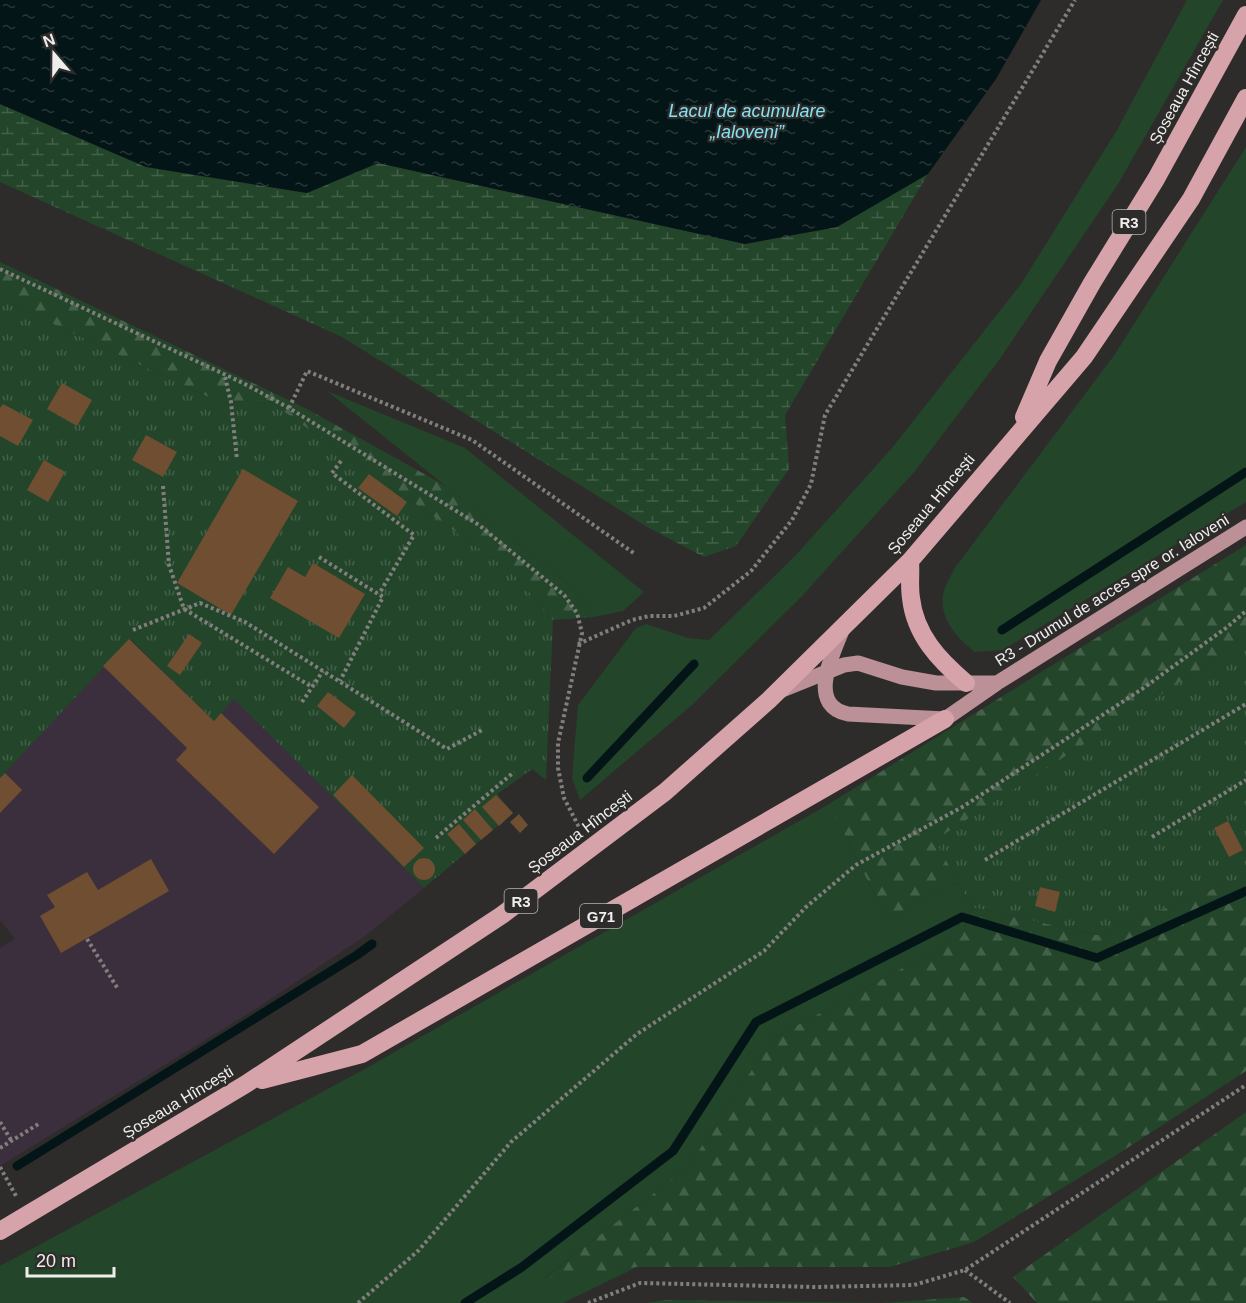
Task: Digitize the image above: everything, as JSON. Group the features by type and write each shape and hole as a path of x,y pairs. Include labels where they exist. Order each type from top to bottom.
{"highway":[{"name":"Șoseaua Hîncești","path":"1018,432 1048,361 1092,283 1156,179 1246,15"},
{"name":"Șoseaua Hîncești","path":"0,1231 246,1084 502,915 665,792 778,692 910,561 1084,357 1191,199 1246,98"},
{"path":"910,561 911,599 924,638 936,656 966,683"},
{"name":"G71","path":"246,1084 362,1054 945,719"}],"main road":[{"name":"R3 - Drumul de acces spre or. Ialoveni","path":"945,719 997,683 1246,528"},
{"path":"844,627 826,671 826,696 831,706 838,712 864,716 945,719"},
{"name":"R3 - Drumul de acces spre or. Ialoveni","path":"778,692 826,671 858,663 902,677 936,683 997,683"}],"path":[{"path":"578,644 632,620 649,616 674,616 704,608 751,571 792,520 812,484 825,415 1075,0"},
{"path":"0,269 243,383 289,408 479,525 564,595 577,613 582,633 558,744 558,768 564,798 590,849"},
{"path":"289,408 307,371 472,440 635,554"},
{"path":"225,376 231,402 237,460"},
{"path":"341,461 332,473 414,535 379,594"},
{"path":"163,486 169,565 184,609 312,687"},
{"path":"319,557 383,597 339,681"},
{"path":"133,630 201,603 244,622 447,749 484,729"},
{"path":"358,1303 419,1250 511,1142 637,1034 764,951 806,907 856,864 964,806 1142,689 1246,611"},
{"path":"302,702 322,671"},
{"path":"985,860 1246,704"},
{"path":"436,838 514,772"},
{"path":"1152,837 1246,780"},
{"path":"87,939 118,989"},
{"path":"588,1303 640,1283 816,1287 914,1286 965,1270 1246,1085"},
{"path":"0,1122 12,1140"},
{"path":"0,1148 40,1123"},
{"path":"0,1167 27,1215"},
{"path":"965,1270 1010,1303"}],"shaded area":[{"path":"129,639 214,720 234,698 424,888 365,936 254,1010 0,1166 0,948 15,939 0,920 0,778"}],"green space":[{"path":"1187,0 1223,0 1118,184 999,360 915,471 802,596 692,705 580,800 572,778 578,705 636,628 646,624 688,638 709,640 796,555 892,448 1021,284 1117,130"},
{"path":"0,104 146,167 307,193 378,163 745,244 837,227 928,174 785,415 789,469 736,546 704,557 649,528 342,337 0,182"},
{"path":"1246,147 1246,502 1003,650 975,652 955,633 943,610 944,591 954,569 1115,354"},
{"path":"0,262 305,408 446,486 567,583 594,617 553,620 511,571 267,400 219,402 0,299"},
{"path":"0,299 219,402 267,400 511,571 553,620 546,780 532,769 497,794 513,813 424,888 234,699 214,721 130,639 0,778"},
{"path":"327,391 465,448 644,592 623,611 594,617 567,583"},
{"path":"1246,545 1246,632 1210,663 936,841 958,882 887,919 829,804"},
{"path":"1246,632 1246,876 1097,935 972,907 935,840 1210,663"},
{"path":"829,804 887,919 958,882 972,907 962,936 772,1039 688,1167 544,1278 637,1267 563,1303 0,1303 0,1266 372,1065"},
{"path":"1246,876 1246,1071 1110,1159 974,1242 890,1267 637,1267 543,1279 688,1167 772,1039 962,936 972,907 1097,935"},
{"path":"1246,1112 1246,1303 1037,1303 1013,1277"},
{"path":"964,1297 973,1303 883,1303"},
{"path":"665,1300 883,1303 646,1303"}],"water":[{"name":"Lacul de acumulare „Ialoveni”","path":"0,0 1041,0 996,79 928,174 837,227 745,244 378,163 307,193 146,167 0,104"}],"building":[{"path":"62,383 92,400 77,426 47,409"},
{"path":"3,404 33,420 18,446 0,436 0,408"},
{"path":"146,435 177,452 163,477 132,460"},
{"path":"44,460 65,472 48,502 27,490"},
{"path":"243,469 298,501 231,615 177,583"},
{"path":"369,474 407,502 397,516 358,488"},
{"path":"313,563 365,594 339,638 270,598 288,567 305,577"},
{"path":"189,634 202,643 180,675 167,666"},
{"path":"129,639 214,721 221,713 319,807 274,854 176,760 187,748 103,666"},
{"path":"328,692 356,713 344,728 317,706"},
{"path":"5,773 22,790 0,813 0,778"},
{"path":"352,775 424,848 404,867 333,795"},
{"path":"496,795 513,813 499,826 482,807"},
{"path":"475,809 493,830 481,840 463,820"},
{"path":"519,814 528,825 520,833 510,822"},
{"path":"1228,821 1243,850 1229,857 1214,828"},
{"path":"459,824 476,844 465,854 447,834"},
{"path":"424,858 432,861 435,869 432,877 424,880 416,877 413,869 416,861"},
{"path":"151,859 169,891 61,953 40,916 55,907 47,895 87,872 98,890"},
{"path":"1040,887 1060,892 1055,912 1035,906"}],"waterway":[{"path":"1002,630 1246,472"},
{"path":"587,778 694,664"},
{"path":"465,1303 522,1267 673,1151 756,1022 962,917 1097,958 1246,891"},
{"path":"17,1166 372,944"}]}
